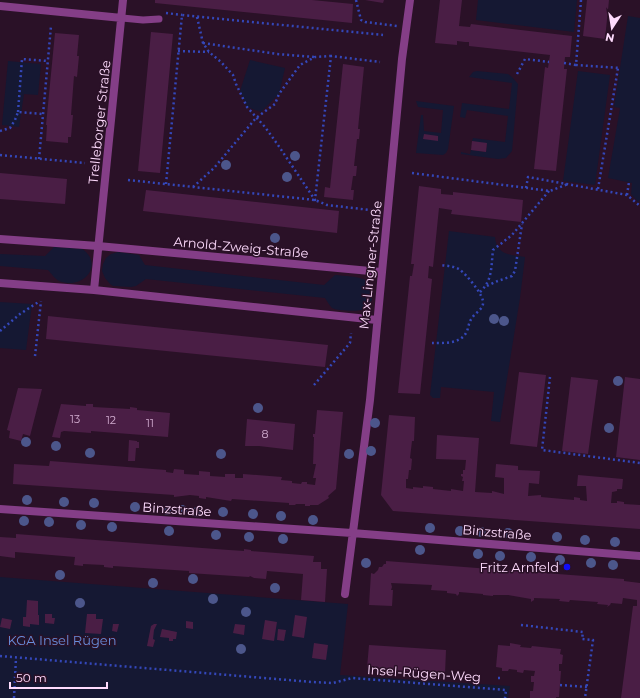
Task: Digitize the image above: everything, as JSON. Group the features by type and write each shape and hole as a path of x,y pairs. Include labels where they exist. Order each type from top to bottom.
{"street":[{"name":"Trelleborger Straße","path":"98,246 123,0"},
{"name":"Max-Lingner-Straße","path":"352,533 370,400 381,272 410,0"},
{"path":"0,6 122,18"},
{"name":"Arnold-Zweig-Straße","path":"0,239 98,246 381,272"},
{"path":"94,290 98,246"},
{"path":"0,283 94,290 377,320"},
{"name":"Binzstraße","path":"0,509 352,533 640,556"},
{"path":"345,594 352,533"}],"lane":[{"path":"122,18 143,20 159,18"}],"path":[{"path":"356,0 361,20 365,22 406,27"},
{"path":"576,65 581,0"},
{"path":"166,184 182,15 384,34"},
{"path":"197,17 203,43 209,52 233,75 247,107 278,145 315,200"},
{"path":"39,159 51,26"},
{"path":"203,43 276,54 315,57 331,56 380,62"},
{"path":"178,50 209,52"},
{"path":"315,200 331,56"},
{"path":"193,187 214,168 256,118 275,104 278,94 300,65 315,57"},
{"path":"0,131 10,128 18,112 22,59 48,61"},
{"path":"517,74 525,59 549,62"},
{"path":"564,63 619,68 598,189"},
{"path":"18,112 43,114"},
{"path":"0,155 85,163"},
{"path":"412,173 550,191"},
{"path":"526,188 528,177 627,195 640,206"},
{"path":"128,180 315,200 327,205 388,212"},
{"path":"627,195 629,182"},
{"path":"480,292 490,280 493,250 512,235 550,191 568,184"},
{"path":"486,286 512,276 515,271 522,223"},
{"path":"432,343 454,342 463,337 467,332 468,324 481,308 483,303 483,297 467,276 459,269 441,265"},
{"path":"0,331 20,314 41,301 35,356"},
{"path":"314,384 350,343 351,332"},
{"path":"550,377 542,450 640,463"},
{"path":"521,625 582,632 582,639 593,640 585,698"},
{"path":"0,656 16,658 14,698"},
{"name":"Insel-Rügen-Weg","path":"16,658 333,683 352,678 506,690 505,698"},
{"path":"498,678 503,678"},
{"path":"560,685 587,687"}],"green space":[{"path":"478,0 577,0 574,32 476,20"},
{"path":"628,16 640,18 640,200 638,202 631,194 632,183 608,178 620,108 614,107"},
{"path":"250,60 285,68 279,94 261,112 247,107 240,91"},
{"path":"8,61 41,64 38,95 24,94 19,127 2,125"},
{"path":"477,71 508,74 518,84 512,151 506,158 498,159 461,154 461,152 470,154 471,150 486,152 487,144 472,141 473,138 505,142 508,116 467,110 465,118 460,117 462,103 509,109 512,83 469,77 473,72"},
{"path":"578,71 610,75 595,185 563,181"},
{"path":"416,101 454,106 448,149 443,155 416,153 421,115 423,115 424,131 441,133 443,110 418,107"},
{"path":"449,231 495,237 496,243 501,251 510,255 525,257 500,422 491,421 494,392 441,387 440,398 433,398 430,395"},
{"path":"54,247 82,249 88,255 91,261 91,268 84,279 77,282 68,283 59,281 48,270 0,266 0,254 45,256"},
{"path":"118,252 139,255 145,265 324,285 335,275 355,277 369,282 373,294 371,303 368,307 358,311 348,311 332,308 325,298 146,279 136,286 113,286 105,278 102,271 103,264 106,258 111,254"},
{"path":"0,302 32,304 26,350 0,348"},
{"name":"KGA Insel Rügen","path":"0,577 348,604 340,675 510,686 508,698 0,698"}],"building":[{"path":"155,0 312,0 353,4 352,23 155,3"},
{"path":"365,0 384,0 383,3"},
{"path":"440,0 462,0 459,26 470,27 471,24 572,36 570,57 565,57 564,69 567,69 556,171 534,169 545,67 548,68 550,55 469,46 469,42 457,41 457,45 435,43"},
{"path":"587,0 609,0 605,39 583,36"},
{"path":"151,32 173,34 160,173 138,171"},
{"path":"55,33 79,35 77,77 74,76 71,137 68,137 68,143 46,141 46,125"},
{"path":"343,64 364,67 358,129 360,129 359,139 357,139 354,166 357,166 356,176 353,176 351,190 354,190 353,200 324,197 325,187 330,188"},
{"path":"424,134 438,136 438,141 423,139"},
{"path":"472,141 487,143 486,152 471,150"},
{"path":"0,173 67,179 65,204 0,199"},
{"path":"419,186 441,189 441,194 453,195 453,192 523,200 521,222 451,214 452,210 439,208 433,267 429,266 428,278 432,279 420,394 398,393 410,276 412,276 414,264 411,264"},
{"path":"146,190 339,211 337,233 143,211"},
{"path":"48,316 328,345 325,367 46,339"},
{"path":"519,372 546,375 537,447 510,444"},
{"path":"571,377 598,380 588,454 562,451"},
{"path":"625,377 640,379 640,460 616,457"},
{"path":"18,388 42,389 30,436 23,434 21,441 9,438 10,431 7,430"},
{"path":"61,404 86,406 86,404 93,404 93,407 130,409 130,407 137,408 137,410 170,413 168,437 91,431 91,433 64,431 61,432 60,438 52,437"},
{"path":"317,410 343,412 336,489 328,496 329,498 318,505 289,505 289,503 232,499 231,501 206,497 206,499 199,498 199,496 190,495 174,497 174,495 13,484 14,464 49,466 50,461 166,470 166,472 173,473 174,469 184,470 184,474 199,475 199,471 210,472 210,476 225,477 225,474 235,474 235,478 243,478 243,474 282,477 281,480 292,481 292,483 301,484 302,482 307,482 307,484 315,485 316,478 313,478 316,464 313,464 313,434 315,434"},
{"path":"389,415 415,417 414,441 412,441 410,458 412,459 411,470 409,470 408,479 406,479 406,488 423,488 423,486 433,487 433,489 463,491 464,481 462,481 463,477 461,474 463,474 463,470 465,470 466,460 436,459 437,435 479,438 475,492 492,493 492,491 504,494 504,478 495,477 496,464 518,466 518,470 540,471 539,484 529,483 528,496 541,495 541,497 574,500 574,497 587,501 586,486 577,486 578,475 623,479 622,489 617,489 617,491 612,492 611,503 617,503 617,501 624,502 624,504 640,505 640,529 393,511 381,495"},
{"path":"247,419 295,424 293,450 245,446"},
{"path":"129,440 139,442 139,448 136,448 135,461 128,461"},
{"path":"16,534 244,551 244,549 251,551 314,556 313,562 321,562 321,569 327,569 325,602 301,600 303,574 267,571 266,579 254,578 250,576 189,573 189,571 113,566 113,568 104,567 104,565 74,565 75,557 15,552 15,558 0,556 0,537 16,538"},
{"path":"386,561 624,579 624,581 640,583 640,698 621,698 633,606 637,606 637,600 623,598 622,604 611,603 607,607 608,605 597,604 598,602 570,600 569,602 559,601 560,599 534,598 531,602 531,599 508,595 493,596 459,592 457,596 456,594 447,593 447,591 431,590 432,585 391,583 391,590 393,590 392,606 369,605 371,573 374,574 379,567 386,564"},
{"path":"27,600 38,601 39,625 30,624 30,627 23,626 23,617 26,617"},
{"path":"45,614 52,614 52,618 55,618 54,624 45,623"},
{"path":"87,614 96,614 96,619 103,619 101,634 85,633"},
{"path":"295,615 307,617 304,638 292,636"},
{"path":"2,618 12,620 10,629 0,627"},
{"path":"265,620 277,622 274,641 262,639"},
{"path":"186,621 193,622 193,629 186,628"},
{"path":"113,624 119,624 117,632 112,631"},
{"path":"157,624 154,630 153,639 155,640 153,647 147,646 151,626"},
{"path":"235,624 245,625 244,635 233,633"},
{"path":"162,629 177,632 176,639 169,641 169,638 160,637"},
{"path":"278,629 286,630 284,641 277,640"},
{"path":"314,643 328,645 326,660 312,658"},
{"path":"510,643 521,645 520,647 531,648 532,646 561,649 560,654 563,655 562,664 559,664 559,671 561,671 559,697 530,698 530,691 533,691 534,682 531,682 531,676 534,676 535,671 524,670 523,673 517,672 517,670 509,669 508,671 502,671 502,668 496,667 498,645 510,646"},
{"path":"369,645 446,650 445,674 367,668"}],"place":[{"name":"Fritz Arnfeld","path":"567,567"}]}
